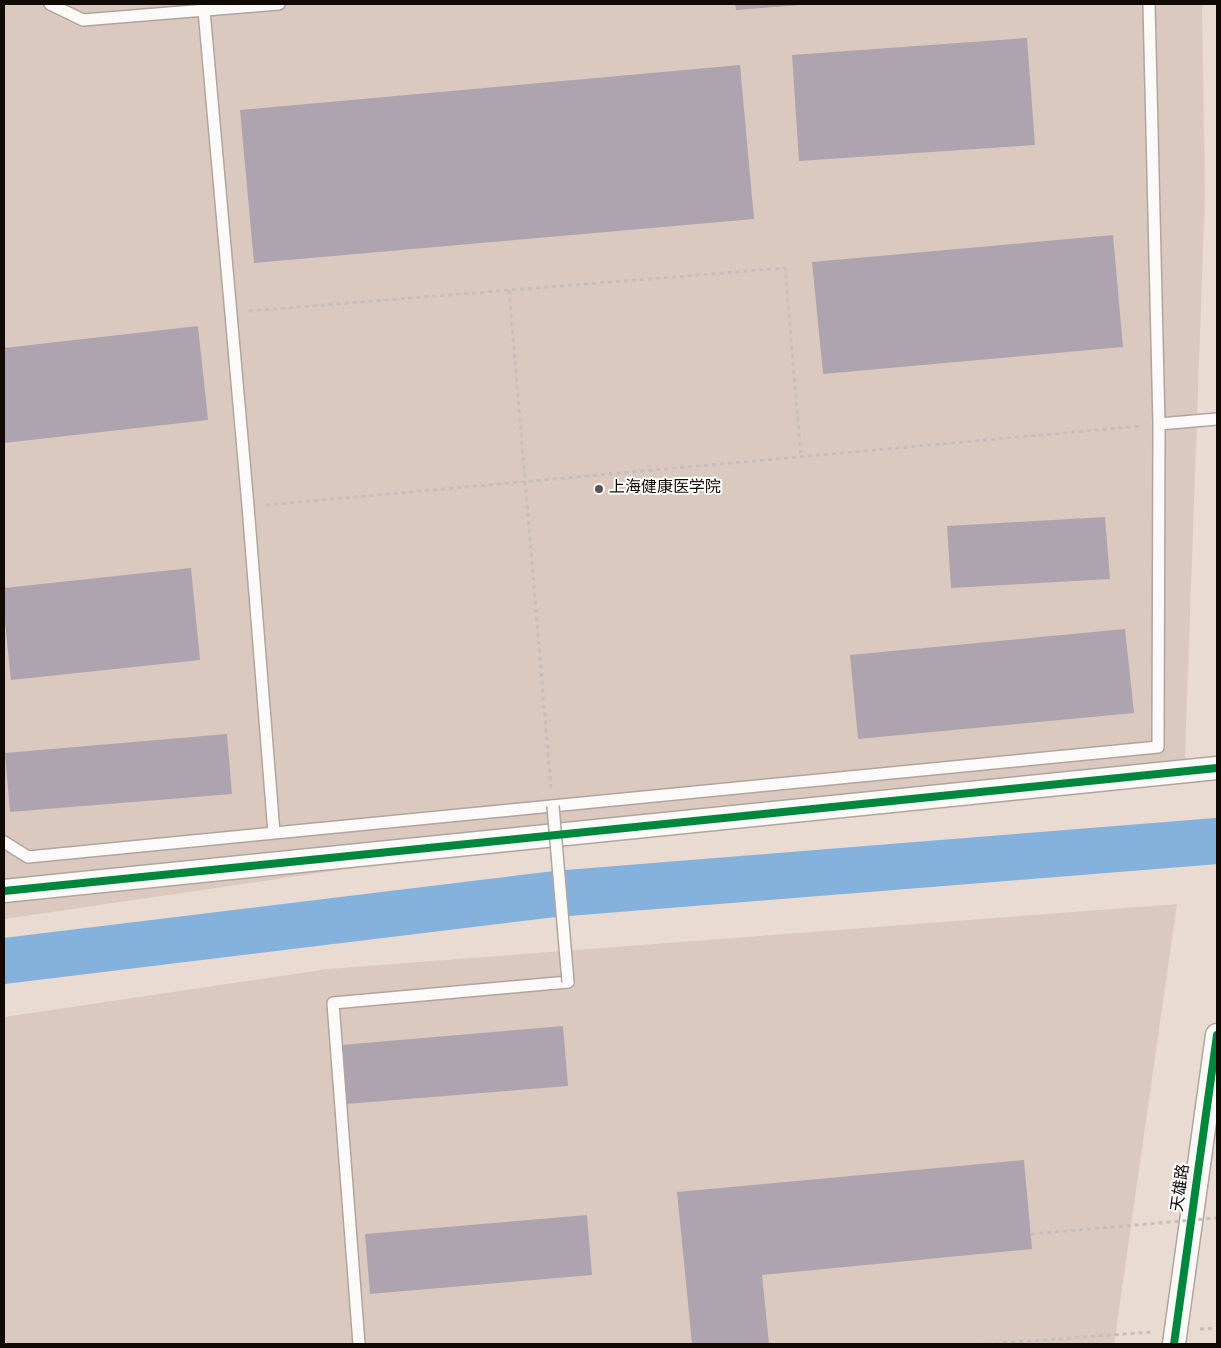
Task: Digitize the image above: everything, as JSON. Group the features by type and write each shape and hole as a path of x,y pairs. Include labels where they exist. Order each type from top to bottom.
{"street":[{"path":"4,891 1217,768"},
{"name":"天雄路","path":"1175,1337 1217,1035"}],"lane":[{"path":"50,4 83,20 280,4"},
{"path":"4,842 28,857 1158,746 1159,424 1149,4"},
{"path":"204,10 248,506 274,833"},
{"path":"1159,424 1217,419"},
{"path":"359,1344 333,1003 568,982 553,806"}],"path":[{"path":"231,312 785,268 801,456"},
{"path":"509,290 553,806"},
{"path":"248,506 1159,424"},
{"path":"1030,1234 1217,1218"},
{"path":"987,1344 1175,1337 1217,1328"}],"shaded area":[{"name":"上海健康医学院","path":"4,4 1202,4 1205,194 1184,783 592,833 4,919"},
{"path":"1177,904 1114,1344 4,1344 4,1017 328,969"}],"building":[{"path":"735,4 800,4 800,5 736,10"},
{"path":"1027,38 1035,145 799,161 792,55"},
{"path":"740,65 754,219 254,263 240,110"},
{"path":"1113,235 1123,347 823,374 812,262"},
{"path":"198,326 208,420 4,443 4,348"},
{"path":"1105,517 1110,579 951,588 947,526"},
{"path":"191,568 200,660 11,680 4,613 4,588"},
{"path":"1125,629 1134,713 858,739 850,655"},
{"path":"227,734 232,794 10,812 5,753"},
{"path":"563,1026 568,1086 346,1104 341,1045"},
{"path":"1024,1160 1032,1249 762,1275 769,1344 692,1344 677,1192"},
{"path":"587,1215 592,1275 370,1294 365,1234"}],"waterway":[{"path":"4,961 555,894 1217,841"}],"cycle path":[{"path":"4,891 1217,768"},
{"path":"1174,1344 1217,1035"}],"place":[{"name":"上海健康医学院","path":"599,489"}]}
